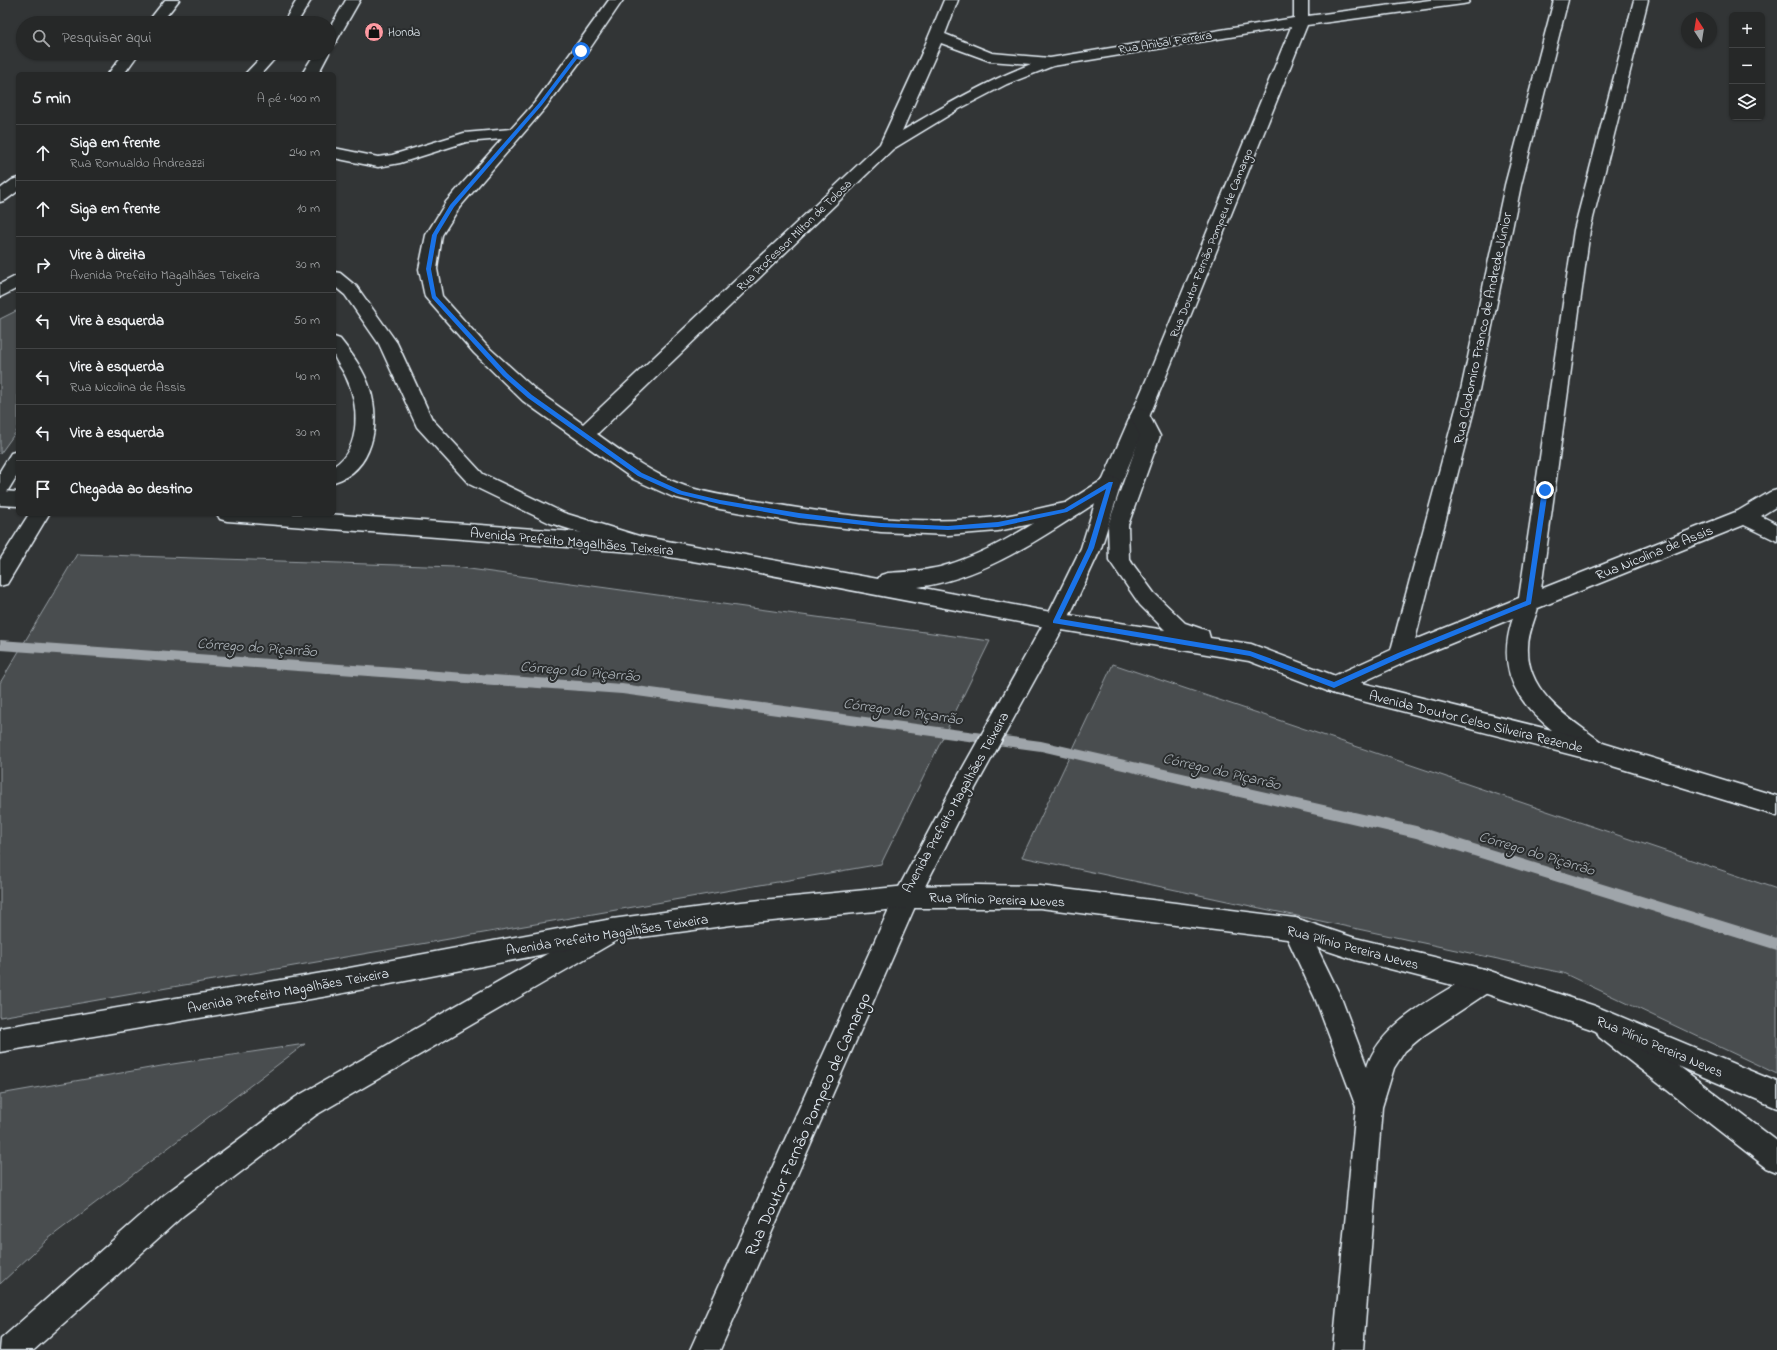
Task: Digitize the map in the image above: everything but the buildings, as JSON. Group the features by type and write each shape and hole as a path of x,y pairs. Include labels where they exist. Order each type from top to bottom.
{"main road":[{"path":"159,16 172,0"},
{"path":"294,16 304,0"},
{"path":"336,30 353,0"},
{"path":"616,0 541,104 452,206 434,235 428,269 434,297 505,374 530,396 640,474 680,492 720,502 799,516 881,525 948,528 998,524 1065,510"},
{"name":"Rua Professor Milton de Tolosa","path":"585,434 887,146 913,85 938,37 951,0"},
{"name":"Rua Doutor Fernão Pompeu de Camargo","path":"1111,484 1300,21 1300,0"},
{"name":"Rua Anibal Ferreira","path":"887,146 954,106 1002,81 1050,62 1300,21 1463,0"},
{"name":"Rua Clodomiro Franco de Andrede Júnior","path":"1400,655 1470,390 1513,185 1561,0"},
{"path":"1596,751 1534,700 1518,672 1516,647 1529,602 1582,230 1641,0"},
{"path":"938,37 990,57 1050,62"},
{"path":"118,72 127,60"},
{"path":"255,72 266,60"},
{"path":"260,72 267,60"},
{"path":"311,72 318,60"},
{"path":"336,153 378,162 394,160 464,138 516,133"},
{"path":"0,196 16,184"},
{"path":"336,279 351,290 388,343 424,422 476,479 557,518 645,545"},
{"path":"0,291 16,282"},
{"path":"336,345 347,359 360,388 366,407 365,427 360,449 347,470 336,474"},
{"path":"1140,416 1150,436 1118,525 1119,560 1147,599 1177,629 1250,654"},
{"path":"0,487 16,461"},
{"path":"851,582 917,579 946,573 1018,542 1065,510 1111,484"},
{"name":"Avenida Prefeito Magalhães Teixeira","path":"0,1040 328,984 612,930 731,914 907,897 964,787 1056,621 1091,548 1111,484"},
{"name":"Rua Nicolina de Assis","path":"1334,685 1400,655 1745,516 1777,497"},
{"path":"0,498 16,499"},
{"name":"Avenida Prefeito Magalhães Teixeira","path":"254,516 645,545 734,560 1056,621"},
{"path":"1745,516 1777,533"},
{"path":"0,578 36,518"},
{"name":"Avenida Doutor Celso Silveira Rezende","path":"1056,621 1250,654 1334,685 1596,751 1777,806"},
{"name":"Rua Plínio Pereira Neves","path":"907,897 1040,897 1295,929 1355,949 1484,982 1595,1018 1777,1095"},
{"name":"Rua Doutor Fernão Pompeo de Camargo","path":"705,1350 736,1284 907,897"},
{"path":"1295,929 1327,995 1369,1107"},
{"path":"12,1350 174,1205 306,1106 612,930"},
{"path":"1348,1350 1369,1107 1382,1062 1396,1042 1415,1026 1484,982"},
{"path":"1595,1018 1777,1158"}],"shaded area":[{"path":"16,311 16,432 0,454 0,319"},
{"path":"77,554 455,567 990,641 881,864 0,1017 0,683"},
{"path":"1113,664 1777,889 1777,1074 1563,973 1022,857"},
{"path":"305,1044 48,1239 0,1284 0,1094 173,1064"}],"waterway":[{"name":"Córrego do Piçarrão","path":"0,645 622,689 1041,746 1416,832 1777,944"}],"place":[{"name":"Honda","path":"374,32"}],"route":[{"path":"581,51 541,104 452,206 434,235 428,269 434,297 480,349 505,374 530,396 640,474 680,492 720,502 799,516 881,525 948,528 998,524 1065,510 1111,484 1091,548 1056,621 1250,654 1334,685 1400,655 1529,602 1545,490"}]}
